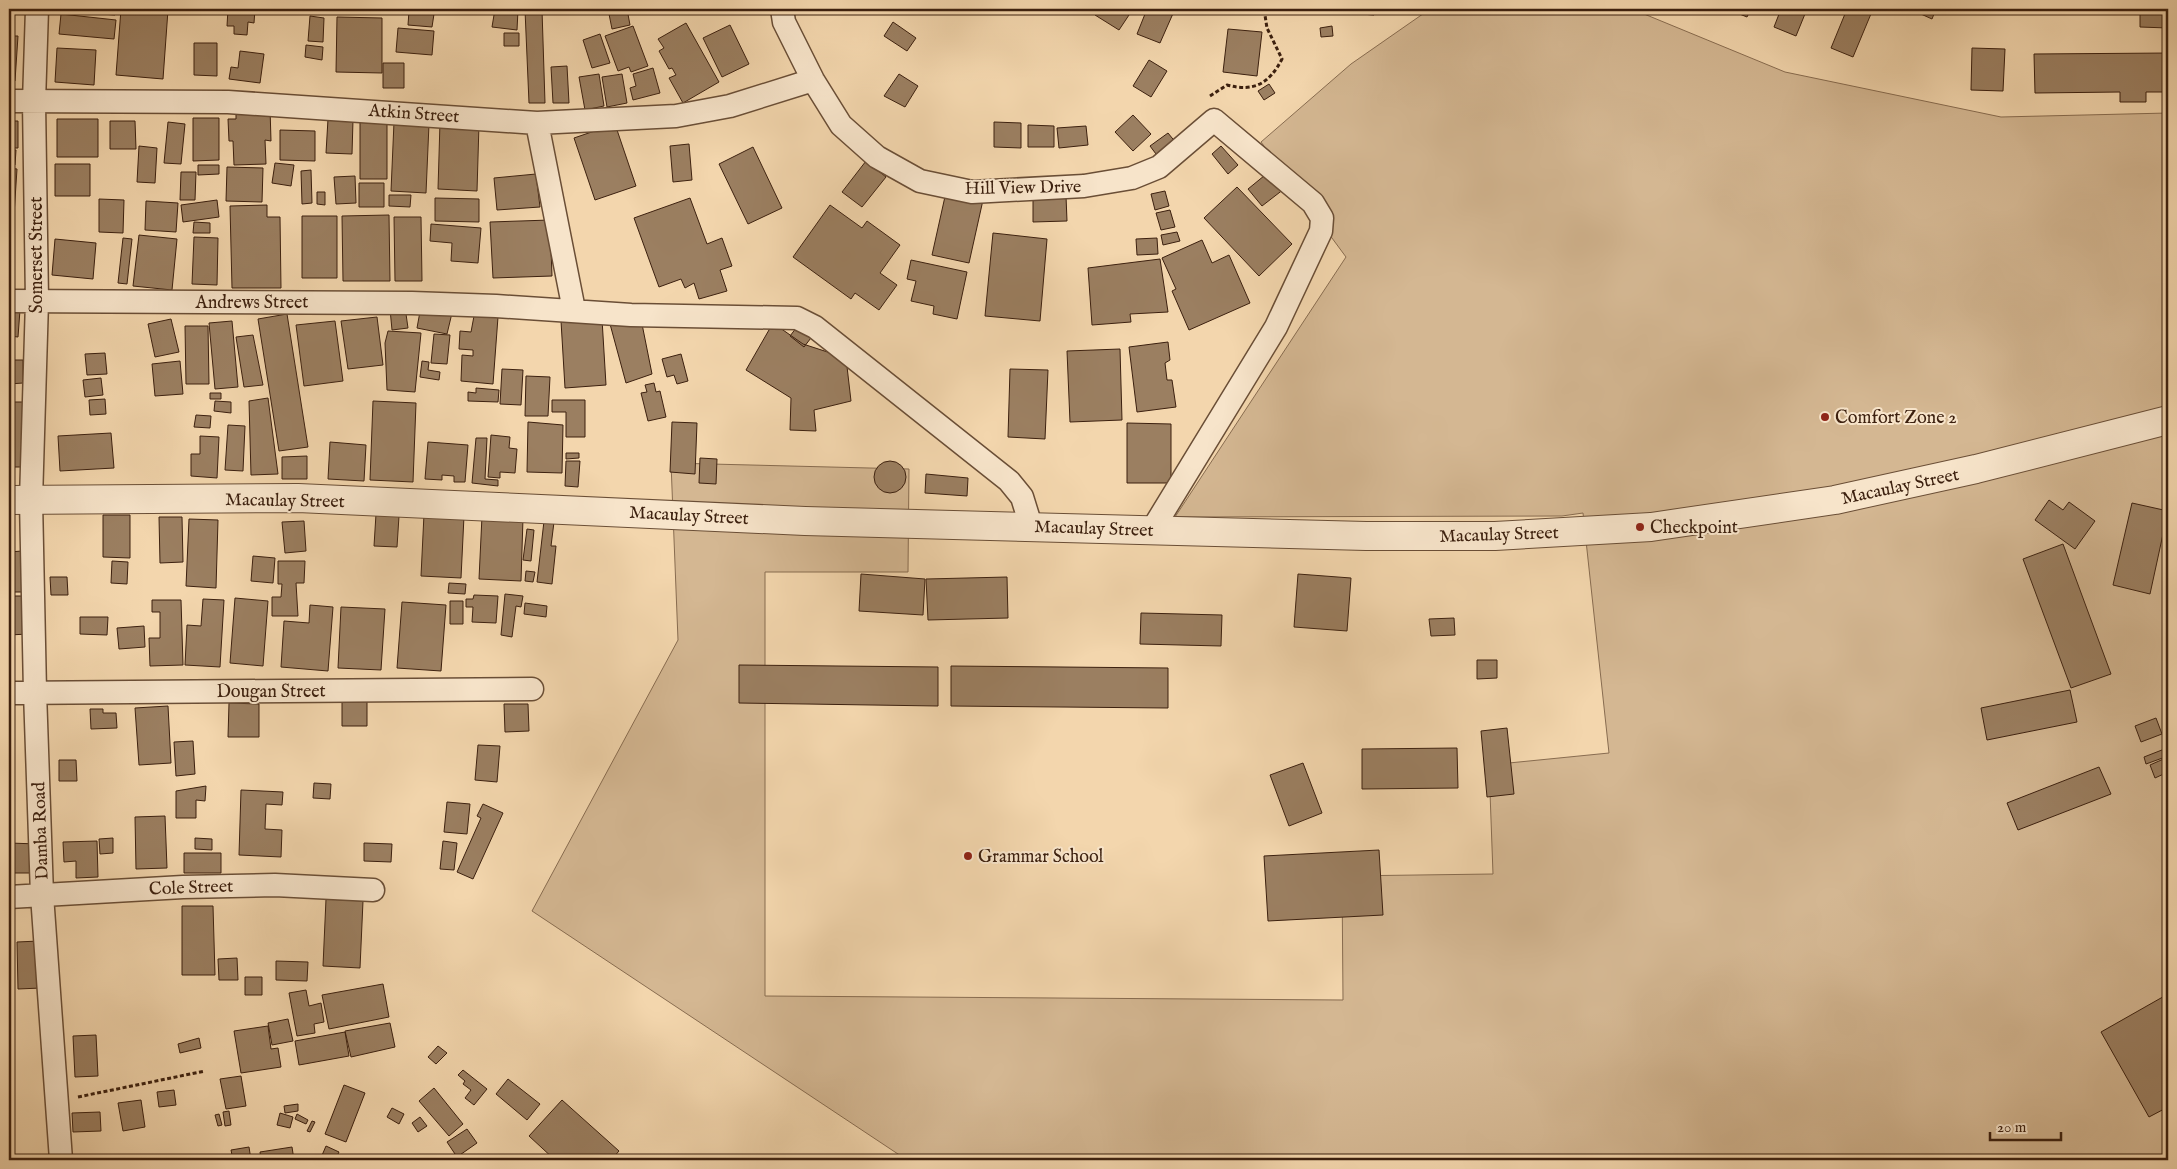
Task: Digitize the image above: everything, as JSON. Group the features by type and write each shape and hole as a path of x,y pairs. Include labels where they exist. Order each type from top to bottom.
{"street":[{"name":"Somerset Street","path":"20,500 37,301 34,102 36,9"},
{"name":"Hill View Drive","path":"782,9 784,22 813,80 842,125 877,157 920,181 972,192 1084,186 1132,178 1158,167 1214,120"},
{"name":"Atkin Street","path":"9,101 228,102 537,123 676,116 730,106 813,80"},
{"path":"1152,530 1276,327 1321,231 1322,218 1313,203 1214,120"},
{"path":"537,123 574,310"},
{"name":"Andrews Street","path":"9,301 412,303 574,310 631,316 797,318 815,327 1009,481 1022,497 1031,526"},
{"name":"Macaulay Street","path":"20,500 298,498 805,521 1366,536 1495,536 1651,527 1835,500 1976,469 2168,420"},
{"name":"Damba Road","path":"20,500 35,692 42,895 61,1160"},
{"name":"Dougan Street","path":"9,693 532,690"},
{"name":"Cole Street","path":"9,896 184,887 275,885 373,890"}],"path":[{"path":"1214,120 1208,98 1227,85 1243,89 1259,85 1275,72 1282,59 1267,28 1264,9"},
{"path":"58,1101 205,1072"}],"shaded area":[{"path":"1430,9 1632,9 1785,72 2001,117 2168,113 2168,1160 907,1160 532,911 678,640 671,463 909,469 908,572 765,572 765,996 1343,1000 1342,876 1493,874 1489,765 1609,753 1583,513 1562,516 1175,517 1346,257 1261,142 1351,64"}],"building":[{"path":"59,9 115,9 115,15 59,11"},
{"path":"121,9 168,10 163,79 116,75"},
{"path":"228,9 255,9 254,23 248,22 247,35 234,34 234,26 227,26"},
{"path":"315,9 329,9 328,13 315,12"},
{"path":"332,9 357,9 357,14 332,12"},
{"path":"495,9 518,10 517,30 492,27"},
{"path":"608,9 627,9 630,25 612,29"},
{"path":"1099,9 1133,9 1119,30 1095,15"},
{"path":"1147,9 1175,9 1160,43 1137,34"},
{"path":"1295,9 1374,9 1374,15"},
{"path":"1727,9 1751,9 1747,17"},
{"path":"1781,9 1807,9 1796,36 1774,27"},
{"path":"1847,9 1873,9 1853,57 1831,48"},
{"path":"1912,9 1936,9 1932,19"},
{"path":"2140,9 2168,9 2168,28 2140,27"},
{"path":"525,10 542,10 545,103 529,103"},
{"path":"409,11 434,14 432,27 408,25"},
{"path":"61,14 116,20 114,39 59,34"},
{"path":"310,16 324,18 323,42 308,41"},
{"path":"337,17 382,18 382,73 336,72"},
{"path":"893,22 916,38 907,51 884,36"},
{"path":"686,23 719,82 683,103 669,78 676,75 672,68 669,69 659,51 664,48 658,39"},
{"path":"730,25 749,64 722,77 703,38"},
{"path":"633,26 648,66 631,72 629,67 618,71 605,36"},
{"path":"1332,26 1333,36 1321,37 1320,28"},
{"path":"398,28 434,31 432,55 396,52"},
{"path":"1228,29 1262,32 1257,76 1223,72"},
{"path":"504,33 519,33 519,46 504,46"},
{"path":"600,34 610,63 592,68 583,40"},
{"path":"9,36 18,36 15,81 9,81"},
{"path":"194,43 217,43 217,76 194,75"},
{"path":"306,45 323,47 322,60 305,57"},
{"path":"57,48 96,50 94,85 55,82"},
{"path":"1972,48 2005,49 2003,91 1971,90"},
{"path":"240,51 264,54 260,83 229,79 231,67 238,68"},
{"path":"2168,53 2168,92 2146,92 2146,102 2120,102 2120,92 2035,93 2034,54"},
{"path":"1149,60 1167,71 1151,97 1133,86"},
{"path":"383,63 404,63 404,88 383,88"},
{"path":"567,66 569,103 553,103 551,67"},
{"path":"653,68 660,93 633,100 630,88 636,86 633,74"},
{"path":"599,74 604,106 585,110 579,77"},
{"path":"622,74 627,103 607,107 602,77"},
{"path":"899,74 918,86 905,107 884,96"},
{"path":"1269,84 1275,93 1264,100 1258,91"},
{"path":"270,108 271,141 265,140 266,164 234,165 233,141 229,141 228,119 236,119 236,109"},
{"path":"1133,115 1151,134 1133,151 1115,132"},
{"path":"193,118 219,118 219,160 193,161"},
{"path":"57,119 98,119 98,157 57,157"},
{"path":"328,119 353,120 352,154 326,153"},
{"path":"9,121 18,121 18,148 9,148"},
{"path":"110,121 135,121 136,149 110,149"},
{"path":"360,121 387,122 387,179 360,179"},
{"path":"168,122 185,124 181,164 164,163"},
{"path":"394,122 429,124 426,193 391,191"},
{"path":"440,122 479,124 477,191 438,189"},
{"path":"994,122 1021,123 1021,148 994,147"},
{"path":"615,124 636,186 595,200 574,138"},
{"path":"1028,125 1054,126 1054,147 1028,147"},
{"path":"1086,126 1088,145 1059,148 1057,128"},
{"path":"280,130 315,131 315,161 280,160"},
{"path":"1168,133 1177,144 1159,158 1150,146"},
{"path":"689,144 692,180 673,182 670,146"},
{"path":"139,146 157,148 155,183 137,182"},
{"path":"1221,146 1238,165 1228,174 1212,154"},
{"path":"753,147 782,208 748,224 719,164"},
{"path":"9,150 16,150 15,165 9,165"},
{"path":"866,161 886,177 862,207 842,192"},
{"path":"275,163 294,165 291,186 272,183"},
{"path":"55,164 90,164 90,196 55,196"},
{"path":"198,165 219,165 219,174 198,175"},
{"path":"227,167 263,168 262,202 226,201"},
{"path":"9,168 17,169 14,215 9,215"},
{"path":"311,170 312,203 302,204 301,171"},
{"path":"1270,171 1284,189 1262,206 1248,189"},
{"path":"181,172 196,172 195,200 180,200"},
{"path":"536,174 540,207 497,210 494,178"},
{"path":"355,176 356,203 336,204 334,177"},
{"path":"359,183 384,183 384,207 359,207"},
{"path":"1237,187 1292,244 1259,276 1204,218"},
{"path":"1165,191 1169,206 1155,210 1151,194"},
{"path":"317,192 325,192 325,205 317,204"},
{"path":"946,192 983,200 969,263 932,255"},
{"path":"389,195 411,195 410,207 389,206"},
{"path":"1066,196 1067,221 1033,222 1033,197"},
{"path":"435,198 479,199 479,222 435,221"},
{"path":"690,198 707,244 722,238 732,266 720,270 727,291 699,299 694,283 685,288 681,279 659,287 634,218"},
{"path":"99,199 124,200 123,233 99,232"},
{"path":"217,200 219,217 183,222 181,205"},
{"path":"146,201 178,203 176,232 145,230"},
{"path":"267,205 267,217 280,217 281,288 232,288 230,206"},
{"path":"830,205 862,228 867,221 900,245 880,273 897,285 879,310 855,293 851,299 793,257"},
{"path":"1170,210 1175,227 1161,230 1156,213"},
{"path":"389,215 390,281 343,281 342,216"},
{"path":"302,216 337,216 337,278 302,278"},
{"path":"394,217 421,217 422,281 395,281"},
{"path":"550,220 552,276 493,278 490,222"},
{"path":"194,222 210,223 210,233 193,233"},
{"path":"431,224 481,228 478,263 451,261 452,243 430,241"},
{"path":"1177,232 1180,241 1163,245 1161,235"},
{"path":"993,233 1047,239 1040,321 985,316"},
{"path":"139,235 177,239 172,290 133,286"},
{"path":"9,236 10,236 9,278"},
{"path":"194,237 218,238 217,285 192,284"},
{"path":"123,238 132,239 127,284 118,283"},
{"path":"1157,238 1158,254 1137,255 1136,239"},
{"path":"55,239 96,243 93,279 52,275"},
{"path":"1202,240 1212,263 1229,255 1250,303 1189,330 1172,291 1176,289 1162,258"},
{"path":"1160,259 1168,312 1130,314 1131,322 1092,325 1088,268"},
{"path":"911,260 967,272 957,319 933,314 934,306 911,301 916,281 907,279"},
{"path":"421,306 452,313 447,334 417,328"},
{"path":"405,307 408,328 392,330 390,309"},
{"path":"9,309 20,310 18,337 9,336"},
{"path":"287,314 308,447 279,451 258,319"},
{"path":"474,316 498,317 493,384 461,381 462,355 473,356 473,350 459,349 460,331 471,332"},
{"path":"377,317 383,365 348,369 341,321"},
{"path":"171,319 179,352 155,357 148,324"},
{"path":"602,319 606,385 565,388 561,321"},
{"path":"641,319 652,374 626,383 610,324"},
{"path":"232,321 238,387 215,389 209,323"},
{"path":"335,321 343,381 304,386 296,325"},
{"path":"773,323 803,344 846,358 851,401 814,410 816,431 790,430 791,398 746,370"},
{"path":"800,323 814,334 804,347 790,336"},
{"path":"185,326 208,326 209,384 186,384"},
{"path":"388,331 421,333 415,392 387,390 385,343"},
{"path":"434,334 450,335 447,364 431,363"},
{"path":"253,335 263,385 244,387 236,337"},
{"path":"1168,342 1170,360 1165,363 1167,380 1172,380 1176,407 1137,412 1129,347"},
{"path":"1120,349 1122,420 1070,422 1067,351"},
{"path":"105,353 107,374 87,375 85,354"},
{"path":"681,354 688,381 677,384 674,375 667,377 662,359"},
{"path":"9,360 23,360 23,383 9,384"},
{"path":"180,361 183,394 155,396 152,364"},
{"path":"422,361 429,362 428,370 440,372 439,380 420,377"},
{"path":"502,369 523,370 521,405 500,404"},
{"path":"1010,369 1048,370 1045,439 1008,437"},
{"path":"526,376 550,377 548,416 525,416"},
{"path":"101,378 103,395 85,397 83,380"},
{"path":"654,383 656,392 660,391 666,417 648,421 641,393 647,392 645,385"},
{"path":"476,388 499,390 498,402 468,401 468,392 476,393"},
{"path":"210,393 221,393 221,399 210,399"},
{"path":"268,398 278,474 251,475 249,401"},
{"path":"105,399 106,414 90,415 89,400"},
{"path":"552,400 585,400 585,437 566,437 566,412 552,412"},
{"path":"215,401 231,402 231,413 214,411"},
{"path":"373,401 416,403 413,482 370,480"},
{"path":"9,402 23,402 23,467 9,467"},
{"path":"196,415 211,416 210,428 194,427"},
{"path":"528,422 563,425 562,473 527,472"},
{"path":"672,422 697,423 695,474 670,472"},
{"path":"1127,423 1171,424 1171,483 1127,483"},
{"path":"228,425 245,426 243,471 225,470"},
{"path":"111,433 114,468 60,471 58,436"},
{"path":"491,435 510,437 509,448 517,449 515,473 500,472 500,478 488,477"},
{"path":"200,436 219,437 217,478 191,476 191,454 200,454"},
{"path":"476,438 487,438 485,479 498,480 498,486 472,483"},
{"path":"330,442 366,445 364,481 328,479"},
{"path":"428,442 468,445 465,482 454,482 454,476 442,475 442,480 425,479"},
{"path":"566,453 579,453 579,458 566,459"},
{"path":"307,456 307,479 282,479 282,457"},
{"path":"700,458 717,459 716,484 699,483"},
{"path":"566,461 580,461 578,487 565,486"},
{"path":"890,461 901,466 906,477 901,488 890,493 879,488 874,477 879,466"},
{"path":"926,474 968,478 967,496 925,493"},
{"path":"2049,500 2063,510 2069,502 2095,521 2075,549 2035,520"},
{"path":"2132,503 2168,511 2150,594 2113,585"},
{"path":"376,514 399,516 397,547 374,546"},
{"path":"424,514 464,516 461,578 421,576"},
{"path":"103,515 130,515 130,558 103,557"},
{"path":"482,516 523,518 521,581 479,579"},
{"path":"159,517 182,517 183,562 160,563"},
{"path":"189,519 218,520 216,588 186,586"},
{"path":"304,521 306,551 285,553 282,522"},
{"path":"544,521 554,522 551,546 556,546 552,584 537,582"},
{"path":"527,529 534,530 531,561 523,560"},
{"path":"2063,544 2111,674 2071,688 2023,559"},
{"path":"22,551 24,592 9,592 9,552"},
{"path":"253,556 275,558 273,583 251,581"},
{"path":"112,561 128,562 127,584 111,583"},
{"path":"278,561 305,561 304,583 296,583 298,616 272,616 272,597 281,597 282,584 278,584"},
{"path":"526,571 535,572 533,582 525,581"},
{"path":"861,574 925,579 923,615 859,611"},
{"path":"1298,574 1351,578 1347,631 1294,627"},
{"path":"50,577 67,577 68,595 51,595"},
{"path":"1007,577 1008,618 928,620 926,579"},
{"path":"449,583 466,584 465,594 448,593"},
{"path":"505,594 523,596 521,607 516,606 512,637 501,635"},
{"path":"474,595 498,596 496,623 472,622 473,607 466,607 466,599 473,599"},
{"path":"9,596 26,596 28,634 9,635"},
{"path":"235,598 268,601 263,666 230,663"},
{"path":"203,599 224,600 220,667 185,665 187,625 201,626"},
{"path":"152,600 181,600 183,665 150,666 149,638 160,638 160,612 152,612"},
{"path":"450,601 463,601 463,624 450,624"},
{"path":"402,602 446,605 441,671 397,668"},
{"path":"525,603 547,606 546,617 524,614"},
{"path":"310,605 333,607 328,671 281,667 284,621 309,623"},
{"path":"341,607 385,609 381,670 338,668"},
{"path":"1141,613 1222,615 1221,646 1140,644"},
{"path":"80,617 108,617 107,635 80,634"},
{"path":"1454,618 1455,635 1431,636 1429,619"},
{"path":"144,626 145,647 119,649 117,628"},
{"path":"1477,660 1497,660 1497,678 1477,679"},
{"path":"739,665 938,667 938,706 739,703"},
{"path":"951,666 1168,668 1168,708 951,706"},
{"path":"2070,690 2077,722 1987,740 1981,708"},
{"path":"342,698 367,698 367,726 342,726"},
{"path":"229,703 259,704 259,737 228,737"},
{"path":"504,704 528,704 529,731 505,732"},
{"path":"168,706 171,763 139,765 135,708"},
{"path":"90,709 103,709 103,713 116,713 117,728 91,729"},
{"path":"2156,718 2162,734 2141,742 2135,726"},
{"path":"1507,728 1514,794 1487,797 1481,731"},
{"path":"193,741 195,774 176,776 174,742"},
{"path":"478,745 500,746 497,782 475,780"},
{"path":"1457,748 1458,788 1362,789 1362,749"},
{"path":"2167,748 2168,756 2146,764 2144,757"},
{"path":"2168,757 2168,772 2155,778 2150,765"},
{"path":"59,760 76,760 77,781 59,781"},
{"path":"1303,763 1322,813 1289,826 1270,775"},
{"path":"2099,767 2111,794 2018,830 2007,803"},
{"path":"314,783 331,784 330,799 313,798"},
{"path":"206,786 205,801 196,800 196,818 176,818 176,791"},
{"path":"241,790 283,792 282,805 266,804 265,829 282,830 281,857 239,855"},
{"path":"447,802 470,804 467,834 444,832"},
{"path":"483,804 503,813 473,879 457,872 481,818 477,816"},
{"path":"165,816 167,868 136,869 135,817"},
{"path":"113,838 113,853 100,854 99,839"},
{"path":"195,838 212,839 212,850 195,849"},
{"path":"97,841 98,877 76,878 76,861 64,862 63,842"},
{"path":"443,841 457,843 454,870 440,869"},
{"path":"9,843 38,844 38,873 9,873"},
{"path":"364,843 392,844 391,862 364,861"},
{"path":"1379,850 1383,915 1268,921 1264,856"},
{"path":"184,853 221,853 221,873 184,873"},
{"path":"326,899 363,901 360,968 323,966"},
{"path":"182,906 213,906 215,975 182,975"},
{"path":"39,941 41,988 18,989 17,942"},
{"path":"237,958 238,980 219,980 218,959"},
{"path":"276,961 308,962 307,981 276,980"},
{"path":"245,977 262,977 262,995 245,995"},
{"path":"383,984 389,1017 329,1029 322,995"},
{"path":"306,990 309,1006 321,1003 324,1022 314,1024 315,1033 297,1036 289,993"},
{"path":"2168,994 2168,1107 2149,1117 2101,1032"},
{"path":"288,1019 293,1041 272,1045 268,1023"},
{"path":"9,1020 13,1020 13,1044 9,1044"},
{"path":"390,1023 395,1047 351,1057 345,1031"},
{"path":"268,1026 271,1049 278,1048 281,1067 241,1073 234,1031"},
{"path":"345,1032 349,1056 299,1065 295,1041"},
{"path":"96,1035 98,1076 75,1077 73,1036"},
{"path":"199,1038 201,1048 180,1053 178,1044"},
{"path":"438,1046 447,1053 436,1064 428,1057"},
{"path":"463,1070 487,1089 474,1105 465,1098 471,1090 463,1084 465,1081 458,1075"},
{"path":"241,1076 246,1106 226,1109 220,1079"},
{"path":"508,1079 540,1104 527,1120 496,1094"},
{"path":"344,1085 365,1093 346,1142 325,1134"},
{"path":"434,1088 463,1124 449,1136 419,1101"},
{"path":"174,1090 176,1105 159,1107 157,1092"},
{"path":"141,1100 145,1127 123,1131 118,1103"},
{"path":"562,1100 619,1151 611,1160 555,1160 529,1136"},
{"path":"298,1104 298,1111 285,1113 284,1106"},
{"path":"392,1108 404,1114 399,1124 387,1117"},
{"path":"229,1111 231,1125 225,1126 223,1112"},
{"path":"100,1112 101,1131 73,1132 72,1113"},
{"path":"280,1113 293,1117 290,1128 277,1125"},
{"path":"219,1114 222,1125 218,1126 215,1115"},
{"path":"297,1114 308,1120 306,1124 295,1119"},
{"path":"420,1117 427,1126 418,1132 412,1123"},
{"path":"312,1121 315,1122 310,1132 307,1131"},
{"path":"467,1129 477,1143 457,1157 447,1142"},
{"path":"9,1139 11,1139 11,1160 9,1160"},
{"path":"326,1146 339,1152 335,1160 320,1160"},
{"path":"249,1147 251,1160 233,1160 231,1150"},
{"path":"292,1147 294,1160 261,1160 260,1152"},
{"path":"355,1155 364,1160 352,1160"}],"place":[{"name":"Comfort Zone 2","path":"1825,417"},
{"name":"Checkpoint","path":"1640,527"},
{"name":"Grammar School","path":"968,856"}]}
